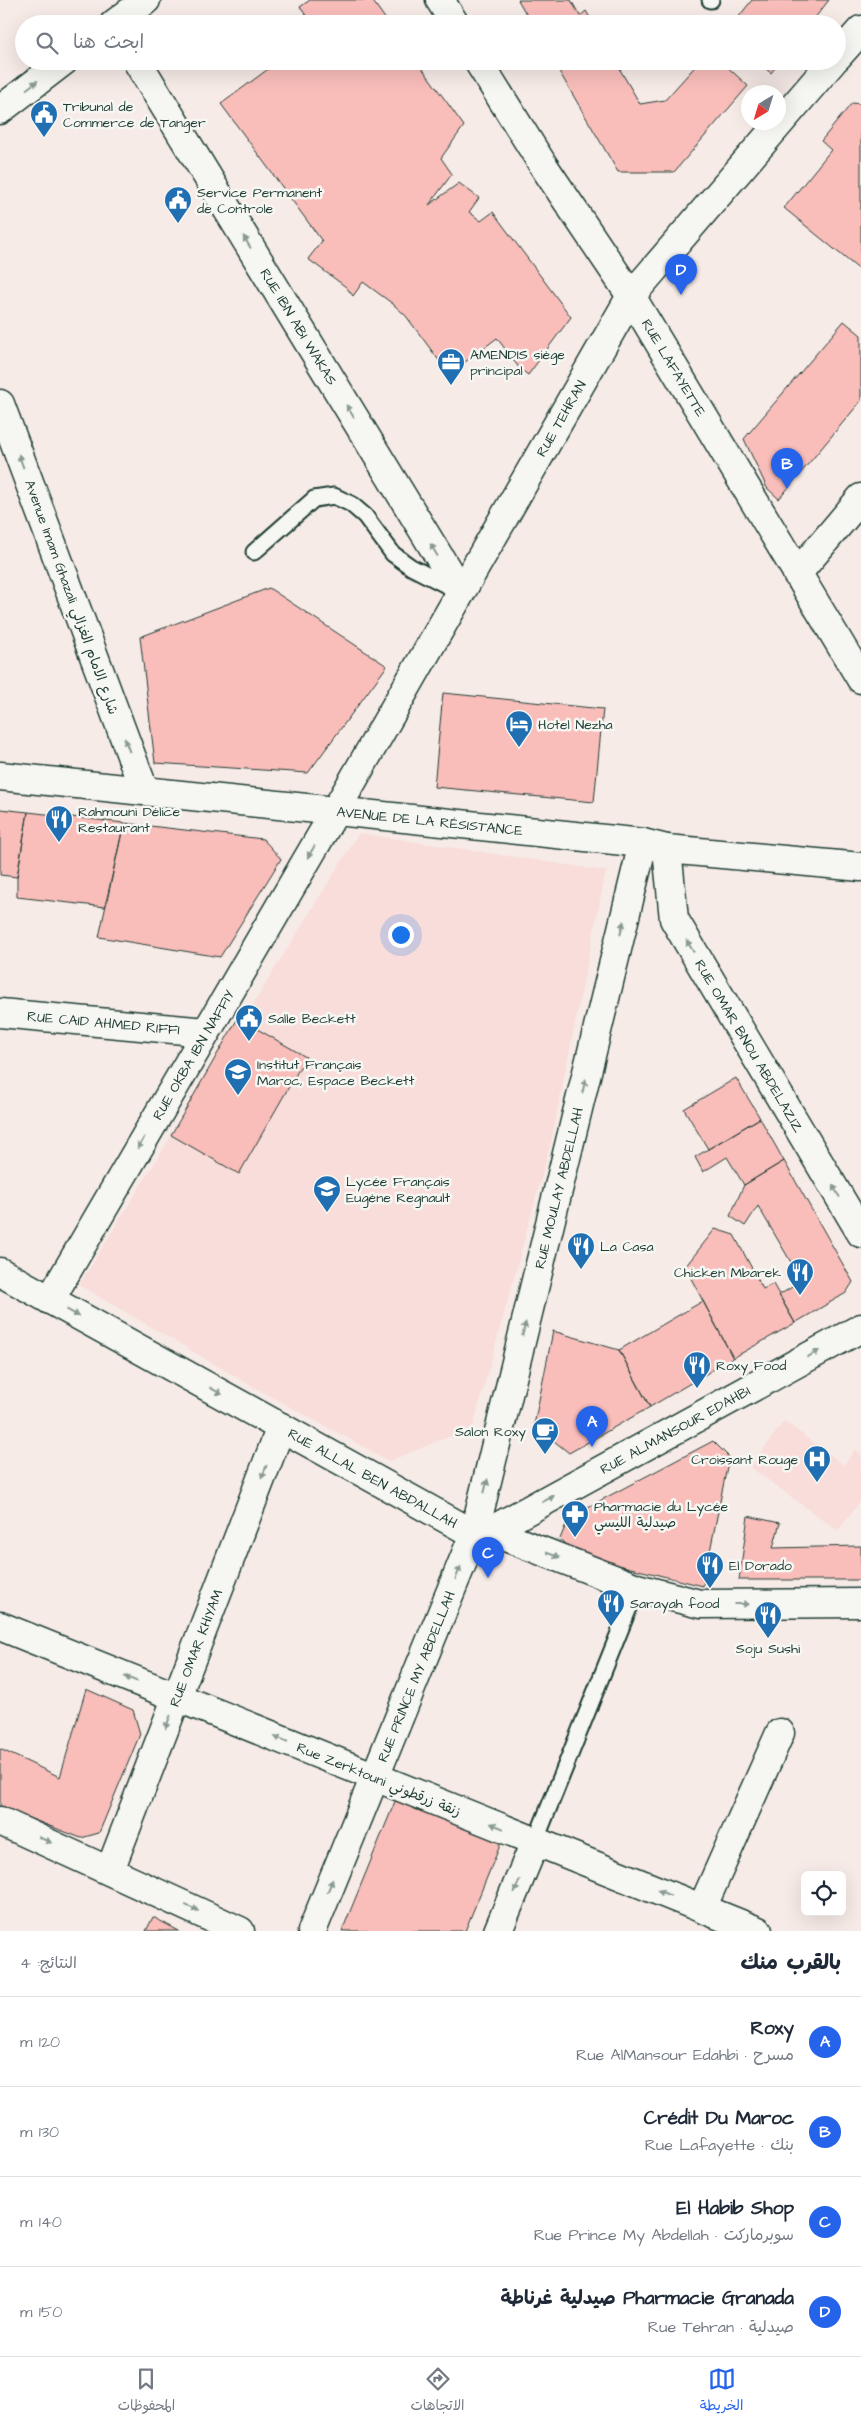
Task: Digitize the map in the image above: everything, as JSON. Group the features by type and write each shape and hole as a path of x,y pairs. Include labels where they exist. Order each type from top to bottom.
{"street":[{"path":"126,15 146,0"},
{"path":"440,0 449,15"},
{"path":"846,47 861,30"},
{"path":"0,110 52,70"},
{"name":"RUE IBN ABI WAKAS","path":"142,70 460,592"},
{"name":"RUE LAFAYETTE","path":"484,70 545,168 631,296 861,679"},
{"name":"RUE TEHRAN","path":"336,810 631,296 826,70"},
{"name":"Avenue Imam Ghazali شارع الامام الغزالي","path":"0,404 144,790"},
{"path":"798,574 861,498"},
{"name":"AVENUE DE LA RÉSISTANCE","path":"0,776 336,810 861,867"},
{"name":"RUE OKBA IBN NAFFIY","path":"50,1300 336,810"},
{"name":"RUE OMAR BNOU ABDELAZIZ","path":"655,846 674,919 861,1233"},
{"name":"RUE MOULAY ABDELLAH","path":"482,1532 655,846"},
{"name":"RUE CAID AHMED RIFFI","path":"0,1013 206,1032"},
{"name":"RUE ALLAL BEN ABDALLAH","path":"0,1272 281,1427 482,1532 637,1588 700,1604 861,1603"},
{"name":"RUE ALMANSOUR EDAHBI","path":"482,1532 861,1328"},
{"name":"RUE OMAR KHIYAM","path":"110,1870 281,1427"},
{"name":"RUE PRINCE MY ABDELLAH","path":"312,1931 374,1777 482,1532"},
{"name":"Rue Zerktouni زنقة زرقطوني","path":"0,1626 758,1931"},
{"path":"702,1908 780,1733"},
{"path":"0,1820 240,1931"},
{"path":"498,1931 535,1842"}],"lane":[{"path":"254,552 314,499 334,496 351,504 365,516 393,554 411,567 460,592"},
{"path":"535,1842 637,1588"}],"shaded area":[{"name":"Lycée Français Eugène Regnault","path":"359,833 606,871 551,1142 473,1427 389,1461 245,1382 79,1285"},
{"name":"Croissant Rouge","path":"784,1421 844,1465 855,1449 861,1454 861,1500 838,1531 750,1467"}],"building":[{"path":"310,0 372,0 383,15 306,15 300,7"},
{"path":"518,0 571,0 579,15 527,15"},
{"path":"752,0 829,0 817,15 740,15"},
{"path":"267,70 424,70 464,126 441,158 452,174 429,205 459,183 479,198 469,212 481,221 493,212 571,317 528,375 520,369 497,338 449,374 406,316 393,304 363,282 353,296 346,287 308,259 322,241 221,104"},
{"path":"558,70 620,70 640,104 665,100 692,70 731,70 747,85 741,85 741,94 674,172 618,172"},
{"path":"852,103 861,104 861,271 784,208 831,150 821,141"},
{"path":"844,321 861,335 861,401 779,499 767,488 744,439"},
{"path":"269,588 387,666 308,773 155,763 140,637"},
{"name":"Hotel Nezha","path":"443,693 603,709 594,802 434,787"},
{"path":"0,809 28,812 17,877 0,875"},
{"path":"28,812 124,823 105,907 17,897 17,877"},
{"path":"124,823 263,839 281,859 220,957 99,937"},
{"name":"Institut Français Maroc, Espace Beckett","path":"238,1018 306,1057 239,1174 171,1135"},
{"path":"736,1078 760,1118 708,1149 684,1109"},
{"path":"760,1118 784,1161 744,1185 727,1157 703,1172 695,1157"},
{"path":"784,1161 853,1282 846,1293 795,1323 779,1295 802,1281 758,1206 745,1226 730,1216 744,1185"},
{"path":"715,1229 734,1235 763,1289 773,1284 795,1323 733,1358 685,1267"},
{"path":"703,1301 733,1358 650,1407 619,1350"},
{"path":"553,1331 619,1350 650,1407 569,1453 534,1425"},
{"path":"713,1441 729,1457 703,1586 574,1554 560,1539 569,1517"},
{"path":"748,1516 780,1523 773,1548 861,1546 861,1580 739,1580"},
{"path":"86,1689 133,1710 140,1734 99,1833 81,1838 0,1807 0,1749 60,1777"},
{"path":"396,1799 501,1843 465,1931 342,1931"},
{"path":"153,1917 179,1931 146,1931"}],"place":[{"name":"Tribunal de Commerce de Tanger","path":"44,138"},
{"name":"Service Permanent de Controle","path":"178,224"},
{"name":"Pharmacie Granada صيدلية غرناطة","path":"681,295"},
{"name":"AMENDIS siège principal","path":"451,386"},
{"name":"Crédit Du Maroc","path":"787,489"},
{"name":"Hotel Nezha","path":"519,748"},
{"name":"Rahmouni Délice Restaurant","path":"59,843"},
{"name":"Salle Beckett","path":"249,1042"},
{"name":"Institut Français Maroc, Espace Beckett","path":"238,1096"},
{"name":"Lycée Français Eugène Regnault","path":"327,1213"},
{"name":"La Casa","path":"581,1270"},
{"name":"Chicken Mbarek","path":"800,1296"},
{"name":"Roxy Food","path":"697,1389"},
{"name":"Roxy","path":"592,1447"},
{"name":"Salon Roxy","path":"545,1455"},
{"name":"Croissant Rouge","path":"817,1483"},
{"name":"Pharmacie du Lycée صيدلية الليسي","path":"575,1538"},
{"name":"El Habib Shop","path":"488,1578"},
{"name":"El Dorado","path":"710,1589"},
{"name":"Sarayah food","path":"611,1627"},
{"name":"Soju Sushi","path":"768,1639"}]}
